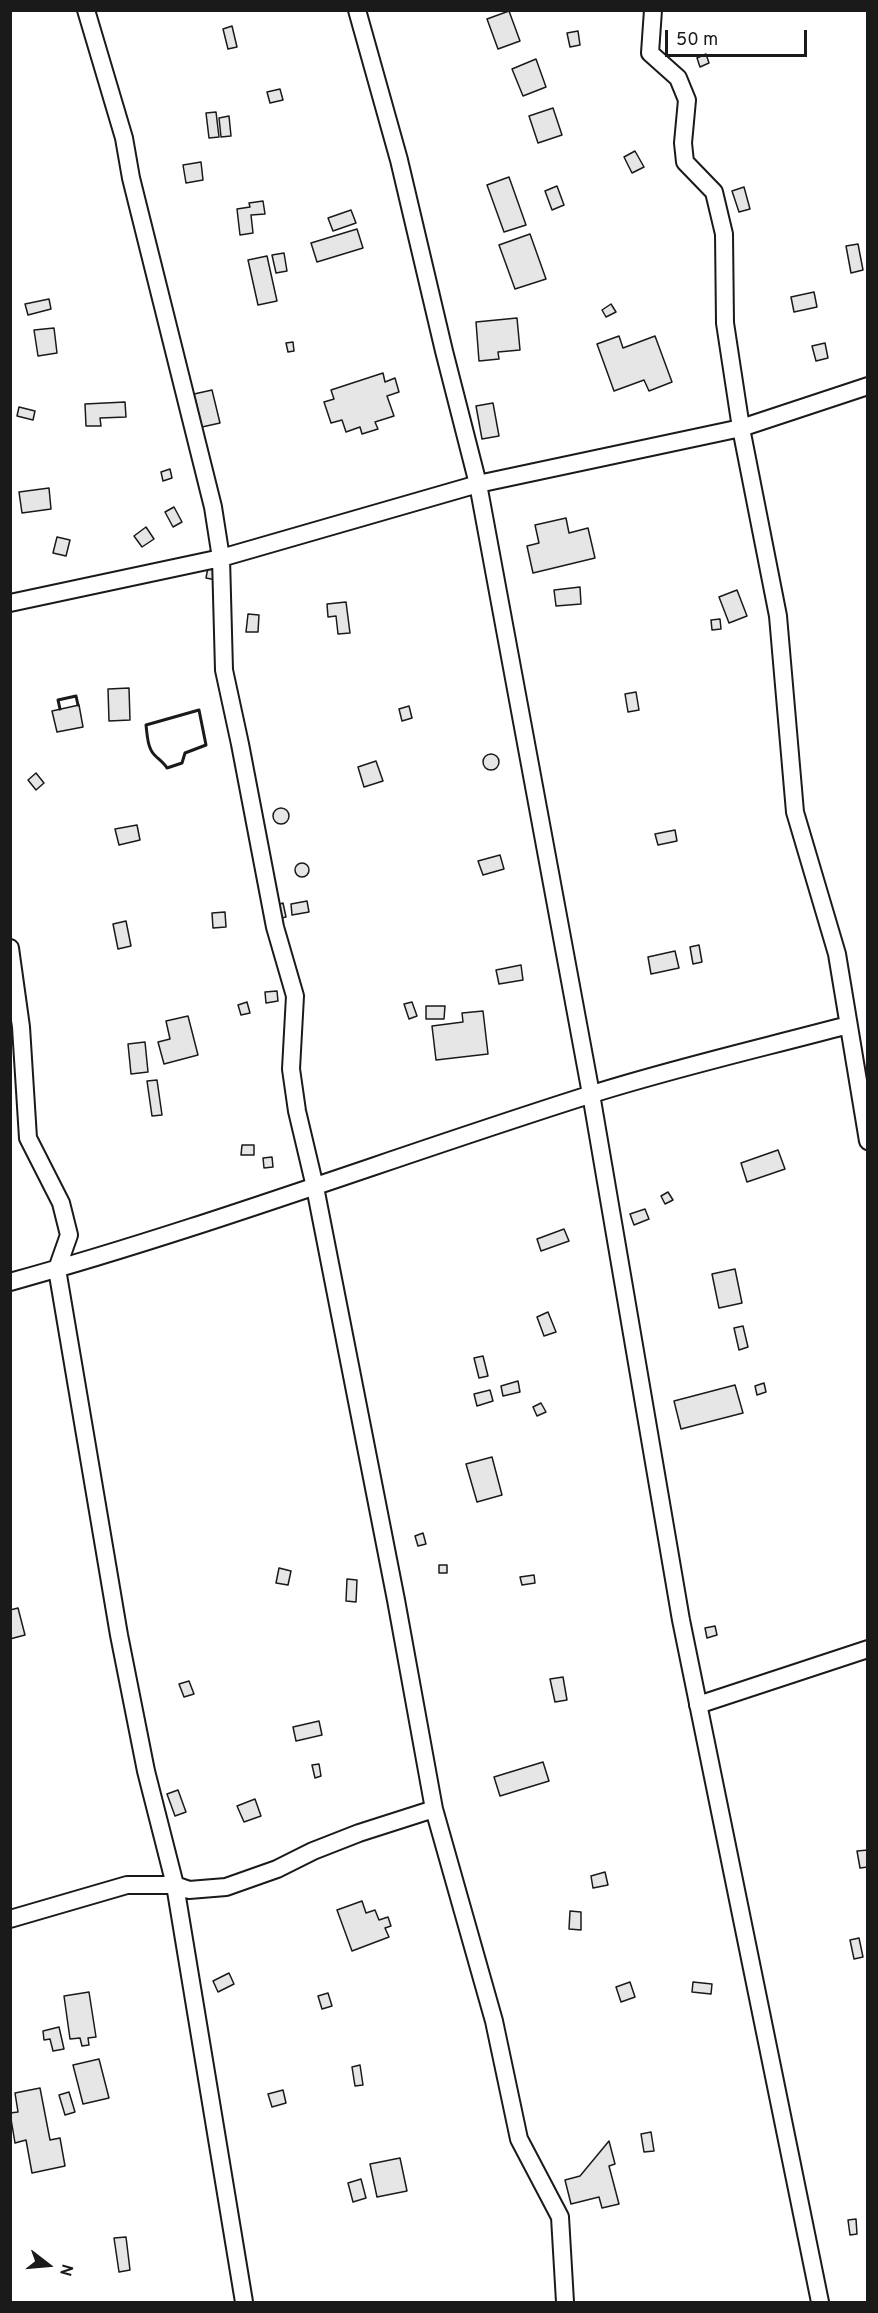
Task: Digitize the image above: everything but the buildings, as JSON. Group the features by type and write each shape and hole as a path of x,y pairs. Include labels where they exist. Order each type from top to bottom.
{"street":[{"path":"86,10 124,138 131,178 213,507 221,558 224,670 275,927 295,996 291,1069 297,1111 315,1186 434,1809 494,2021 519,2139 560,2217 565,2302"},
{"path":"357,10 399,160 478,484 591,1094 681,1620 820,2302"},
{"path":"653,10 650,52 678,78 687,100 683,143 685,162 714,192 724,234 725,323 741,428 778,616 795,812 837,954 867,1140"},
{"path":"10,603 221,558 478,484 741,428 867,386"},
{"path":"10,948 21,1028 28,1138 61,1203 69,1235 57,1269 119,1635 146,1771 175,1886 244,2302"},
{"path":"10,1282 315,1186 591,1094 848,1025"},
{"path":"698,1705 867,1649"},
{"path":"10,1919 119,1886 175,1886 189,1890 226,1887 277,1869 313,1851 359,1833 434,1809"}],"wall":[{"path":"60,709 58,700 76,696 78,705"},
{"path":"199,710 206,745 185,753 182,763 167,768 151,750 146,725 199,710"}]}
